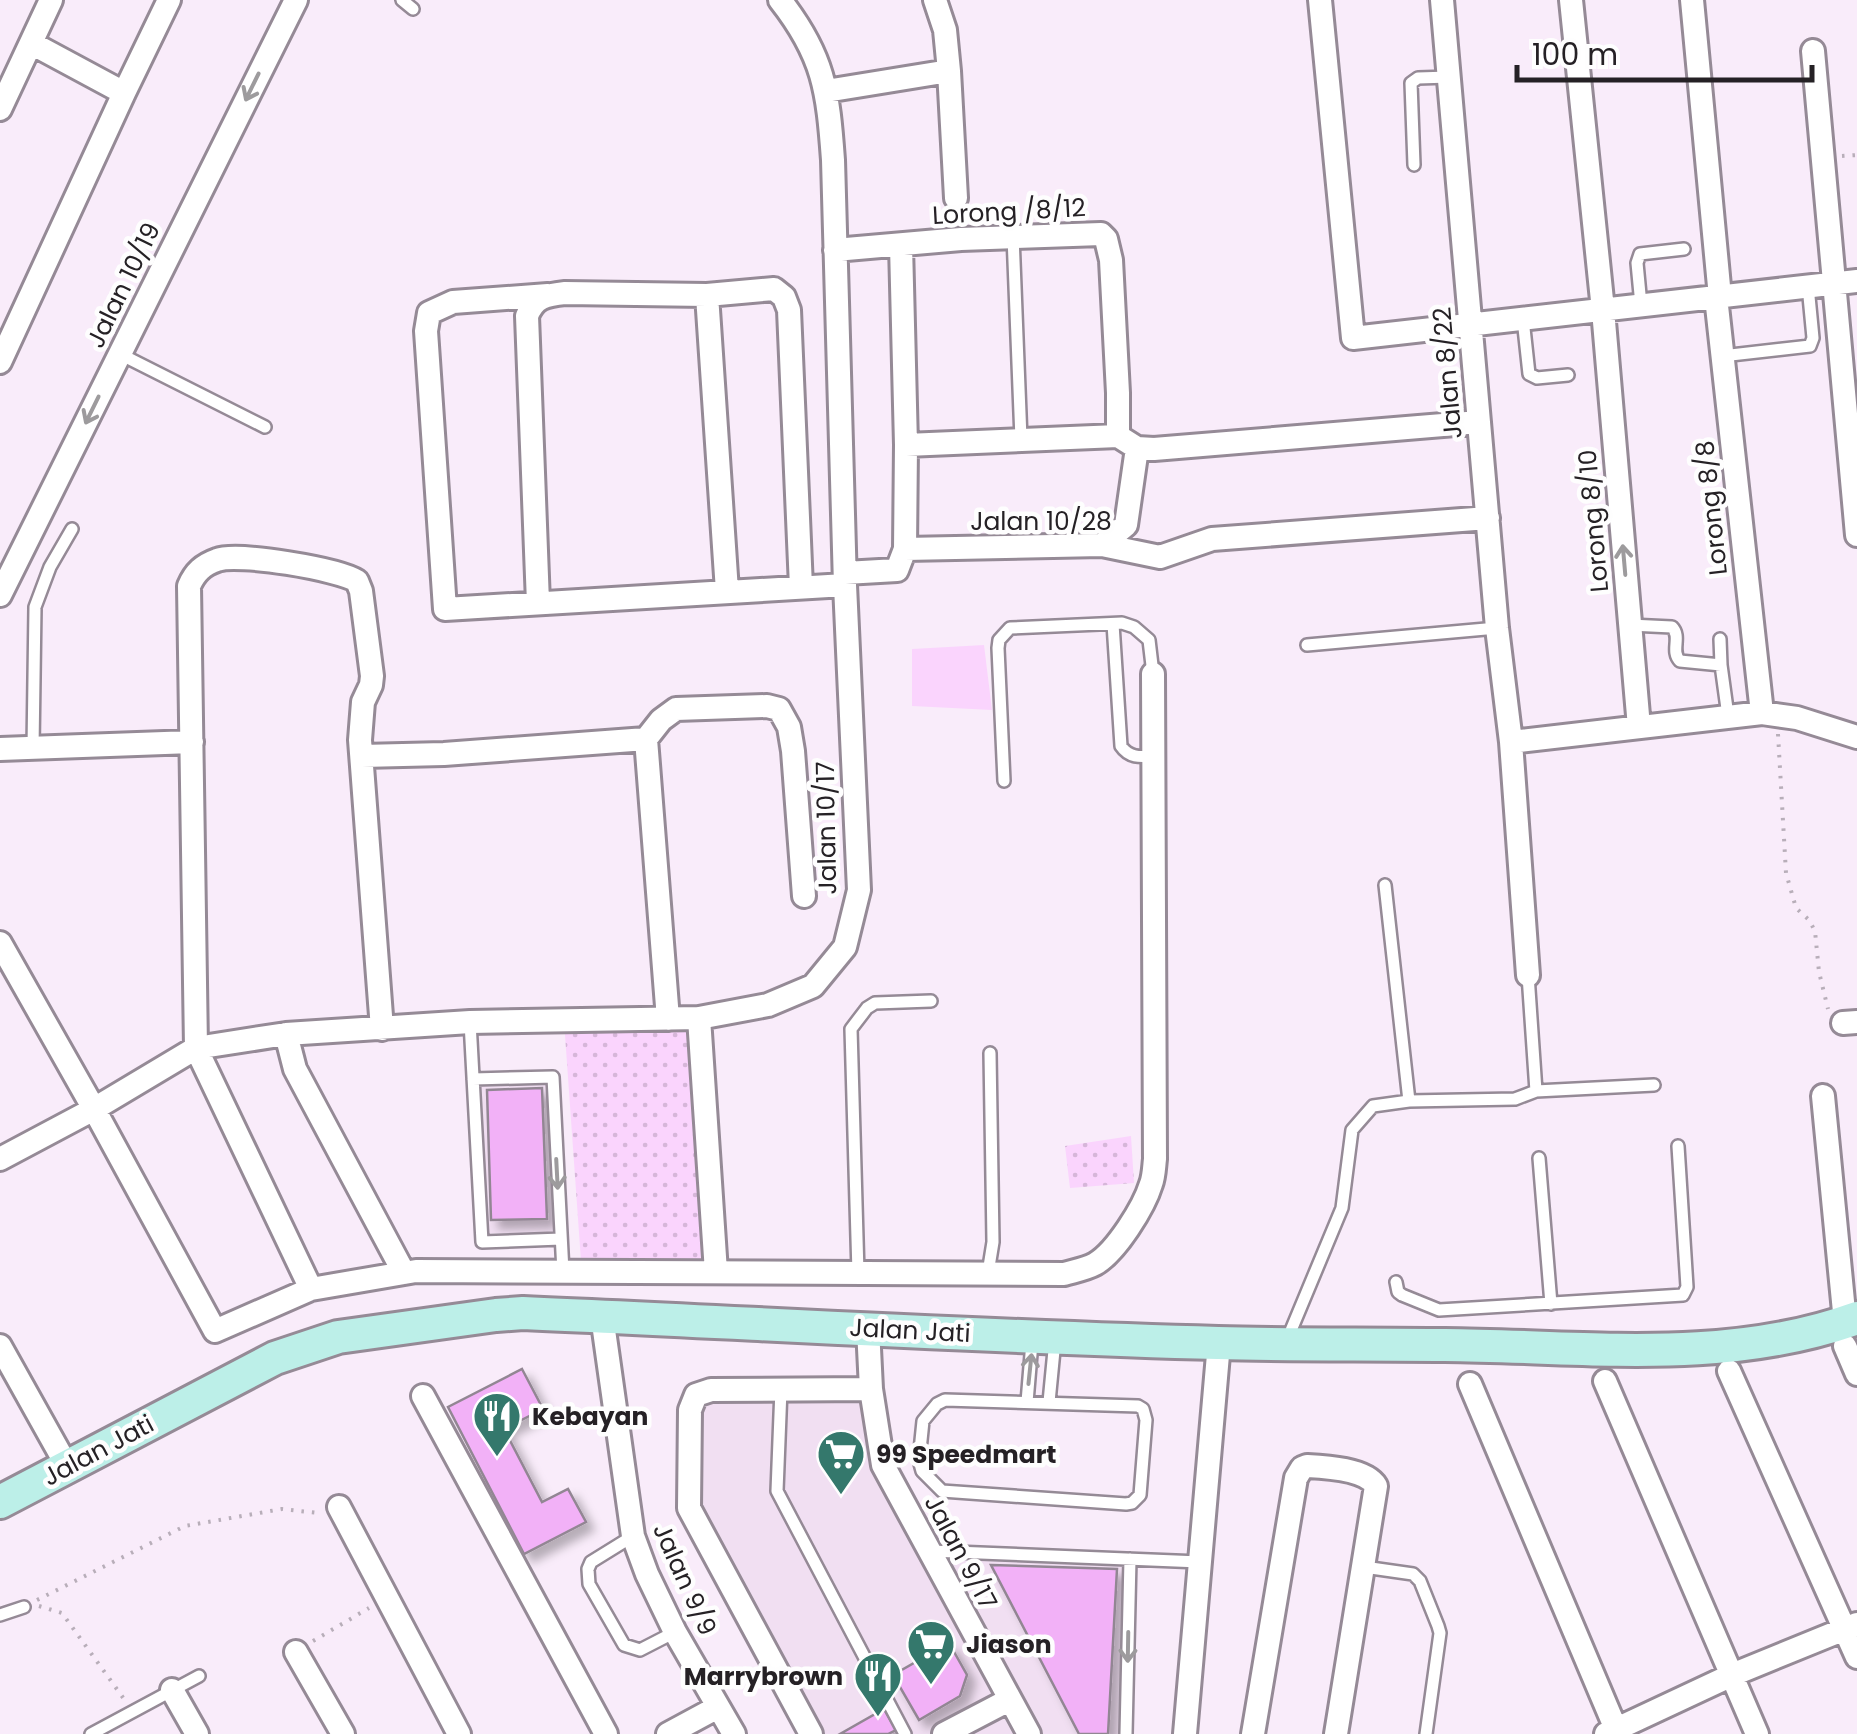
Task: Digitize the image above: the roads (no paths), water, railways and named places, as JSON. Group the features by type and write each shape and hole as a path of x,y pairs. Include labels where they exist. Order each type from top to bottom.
{"street":[{"path":"0,109 52,0"},
{"path":"0,362 169,0"},
{"name":"Jalan 10/19","path":"0,594 296,0"},
{"name":"Jalan 10/17","path":"0,1159 196,1048 286,1034 470,1022 699,1018 768,1005 813,986 845,947 859,890 833,160 826,91 810,44 780,0"},
{"path":"935,0 949,70 956,198"},
{"path":"1320,0 1353,338 1846,282"},
{"name":"Jalan 8/22","path":"1442,0 1497,628 1511,742 1528,975"},
{"name":"Lorong 8/10","path":"1571,0 1639,727"},
{"name":"Lorong 8/8","path":"1692,0 1722,356 1762,713"},
{"path":"31,43 124,93"},
{"path":"1813,51 1846,282 1857,535"},
{"path":"826,91 949,70"},
{"name":"Lorong /8/12","path":"835,250 1014,236 1101,234 1106,239 1112,279 1118,392 1128,442"},
{"path":"801,587 789,310 784,297 774,290 708,295 580,293 453,302 429,313 426,331 445,609 801,587 897,570 904,549 906,445 901,245"},
{"path":"538,603 527,316 537,299 548,295"},
{"path":"708,295 728,591"},
{"path":"906,445 1021,439 1128,442 1154,449 1479,422"},
{"path":"1102,545 1126,525 1128,442"},
{"name":"Jalan 10/28","path":"904,549 1102,545 1160,557 1212,539 1488,518"},
{"path":"311,1290 196,1048 189,586 200,568 214,560 229,557 279,562 357,581 364,606 372,676 361,714 360,740 382,1029"},
{"path":"0,943 215,1331 311,1290 416,1271 1064,1274 1096,1263 1108,1253 1152,1182 1153,674"},
{"path":"668,1018 646,739 661,720 676,709 767,706 779,709 785,716 793,751 804,896"},
{"path":"1511,742 1762,713 1797,718 1857,737"},
{"path":"362,756 646,739"},
{"path":"0,749 192,742"},
{"path":"699,1018 716,1272"},
{"path":"286,1034 295,1069 404,1274"},
{"path":"1822,1096 1857,1374"},
{"name":"Jalan Jati","path":"0,1502 275,1358 338,1338 510,1314 1219,1343 1463,1345 1592,1351 1720,1349 1849,1329"},
{"name":"Jalan 9/9","path":"602,1316 633,1536 675,1632 734,1734"},
{"name":"Jalan 9/17","path":"868,1328 871,1389 883,1466 1029,1734"},
{"path":"1185,1734 1219,1343"},
{"path":"0,1346 67,1466"},
{"path":"1729,1371 1851,1627 1857,1657"},
{"path":"1604,1381 1757,1734"},
{"path":"1470,1384 1614,1732 1732,1675 1851,1627"},
{"path":"780,1390 871,1389"},
{"name":"Jalan 9/9","path":"780,1390 703,1391 692,1402 689,1508 811,1734"},
{"path":"424,1396 606,1734"},
{"path":"1253,1734 1296,1478 1302,1468 1312,1466 1364,1474 1374,1480 1376,1491 1336,1734"},
{"path":"339,1508 459,1734"},
{"path":"296,1652 343,1734"},
{"path":"172,1690 197,1734"},
{"path":"944,1734 1009,1700"},
{"path":"668,1734 718,1706"}],"lane":[{"path":"1414,164 1410,83 1418,78 1449,77"},
{"path":"1014,236 1021,439"},
{"path":"1641,305 1637,262 1640,254 1684,249"},
{"path":"1722,356 1810,346 1813,338 1808,286"},
{"path":"1523,319 1528,374 1536,378 1568,376"},
{"path":"120,354 264,427"},
{"path":"33,748 35,607 50,567 72,529"},
{"path":"1113,624 1120,746 1132,756 1154,756"},
{"path":"1004,781 998,648 1010,628 1130,625 1152,644 1153,674"},
{"path":"1630,625 1672,627 1677,634 1676,654 1680,661 1721,665"},
{"path":"1307,645 1497,628"},
{"path":"1720,640 1728,716"},
{"path":"1385,885 1409,1101"},
{"path":"1528,975 1536,1091"},
{"path":"858,1273 851,1029 866,1008 875,1003 931,1001"},
{"path":"470,1022 482,1242 561,1238"},
{"path":"988,1274 993,1242 990,1053"},
{"path":"474,1079 553,1076 562,1272"},
{"path":"1286,1344 1342,1208 1352,1130 1373,1106 1409,1101 1515,1099 1536,1091 1654,1086"},
{"path":"1396,1282 1402,1295 1439,1310 1679,1297 1686,1292 1678,1146"},
{"path":"1540,1158 1551,1304"},
{"path":"1026,1402 1044,1336"},
{"path":"1044,1336 1049,1402"},
{"path":"780,1390 777,1491 905,1734"},
{"path":"940,1402 1026,1402 1132,1404 1142,1409 1146,1420 1142,1490 1137,1500 1126,1504 946,1492 935,1486 920,1468 922,1424 940,1402"},
{"path":"633,1536 591,1562 589,1584 624,1645 640,1650 675,1632"},
{"path":"930,1551 1200,1562"},
{"path":"1126,1734 1130,1559"},
{"path":"1364,1566 1413,1574 1420,1581 1438,1626 1426,1734"},
{"path":"0,1615 24,1607"},
{"path":"90,1734 199,1676"}],"place":[{"name":"Kebayan","path":"497,1458"},
{"name":"99 Speedmart","path":"841,1496"},
{"name":"Jiason","path":"931,1686"},
{"name":"Marrybrown","path":"878,1718"}]}
